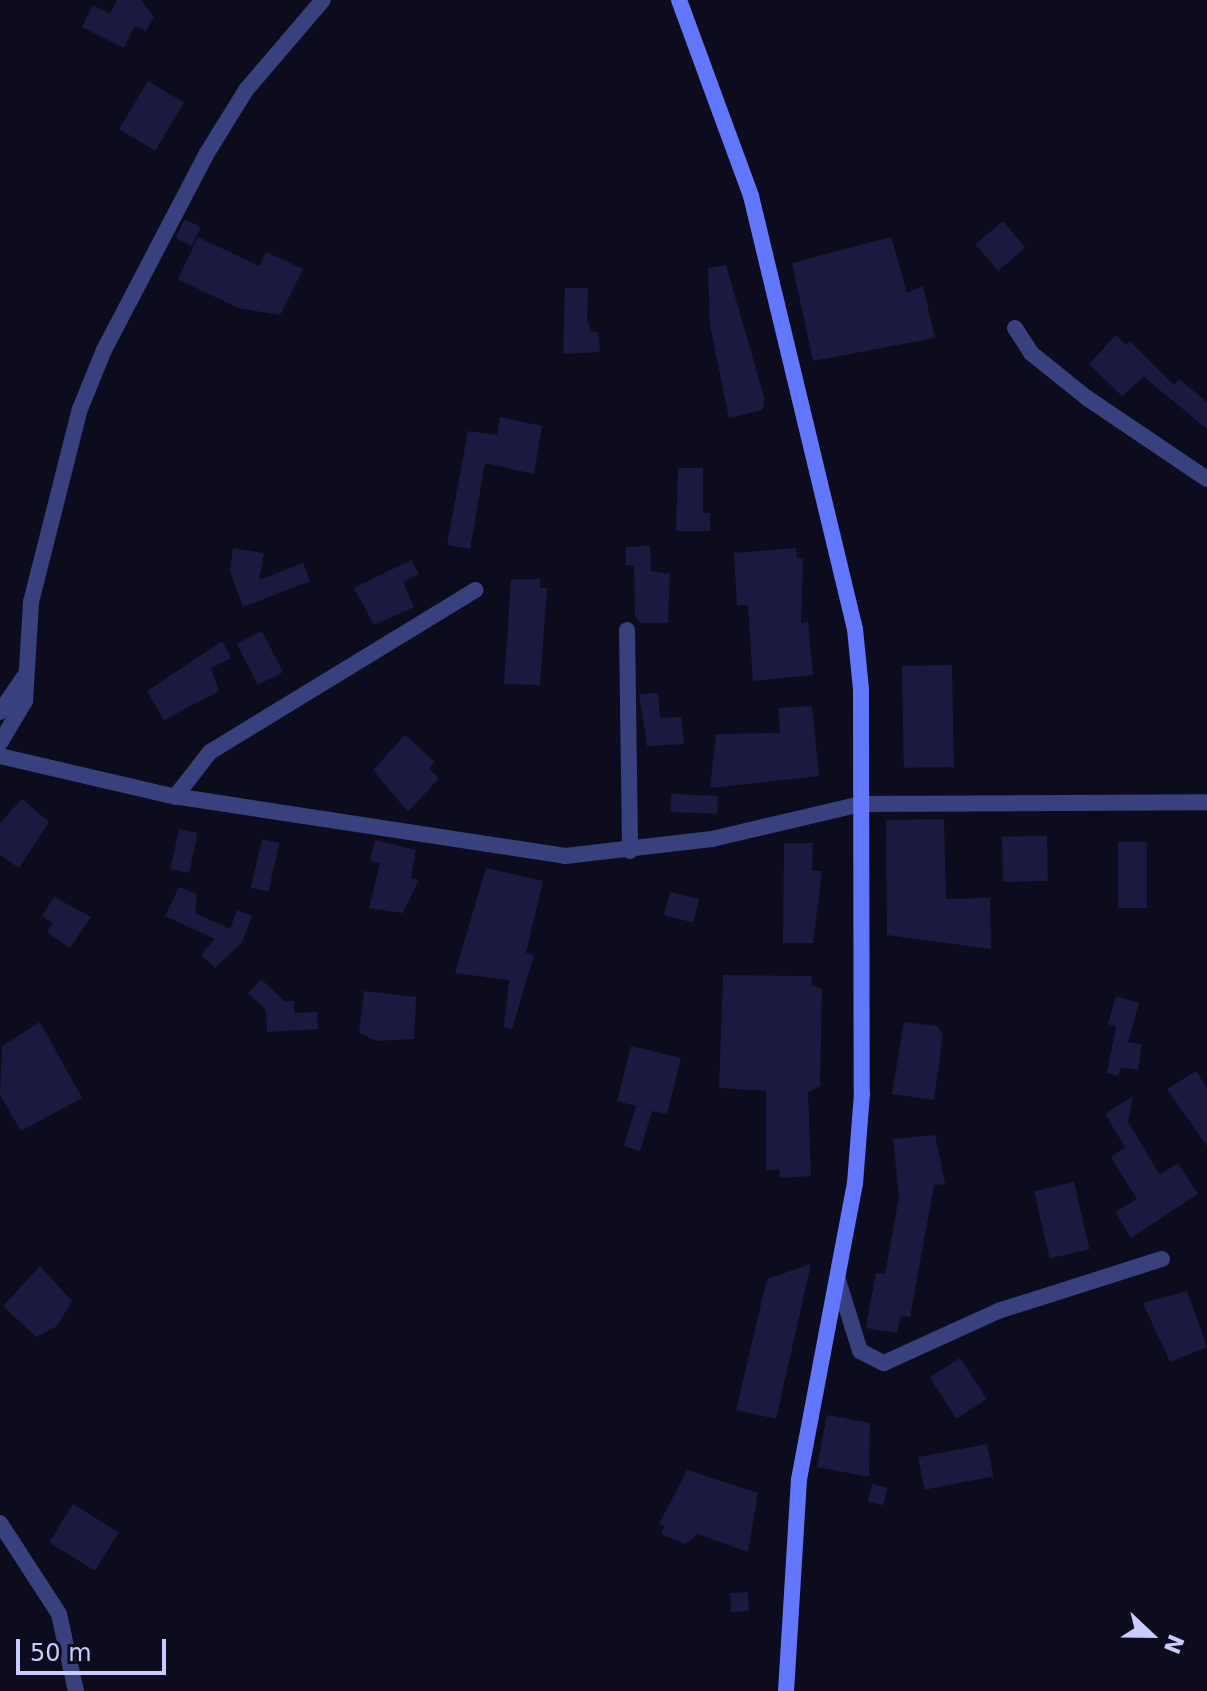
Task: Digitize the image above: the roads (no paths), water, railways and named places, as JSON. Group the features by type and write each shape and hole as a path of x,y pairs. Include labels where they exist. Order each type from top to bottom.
{"main road":[{"path":"679,0 751,196 855,629 861,804 862,1093 838,1280 799,1479 786,1691"}],"street":[{"path":"0,743 25,701 24,676 31,602 64,465 104,350 222,128 293,30 323,0"},
{"path":"1015,328 1031,353 1087,398 1207,479"},
{"path":"175,797 210,752 475,590"},
{"path":"627,630 630,851"},
{"path":"0,712 24,676"},
{"path":"0,756 175,797 486,848 565,856 630,851 712,839 861,804 1207,802"},
{"path":"838,1280 860,1351 884,1363 998,1311 1162,1259"},
{"path":"0,1523 59,1614 76,1691"}]}
